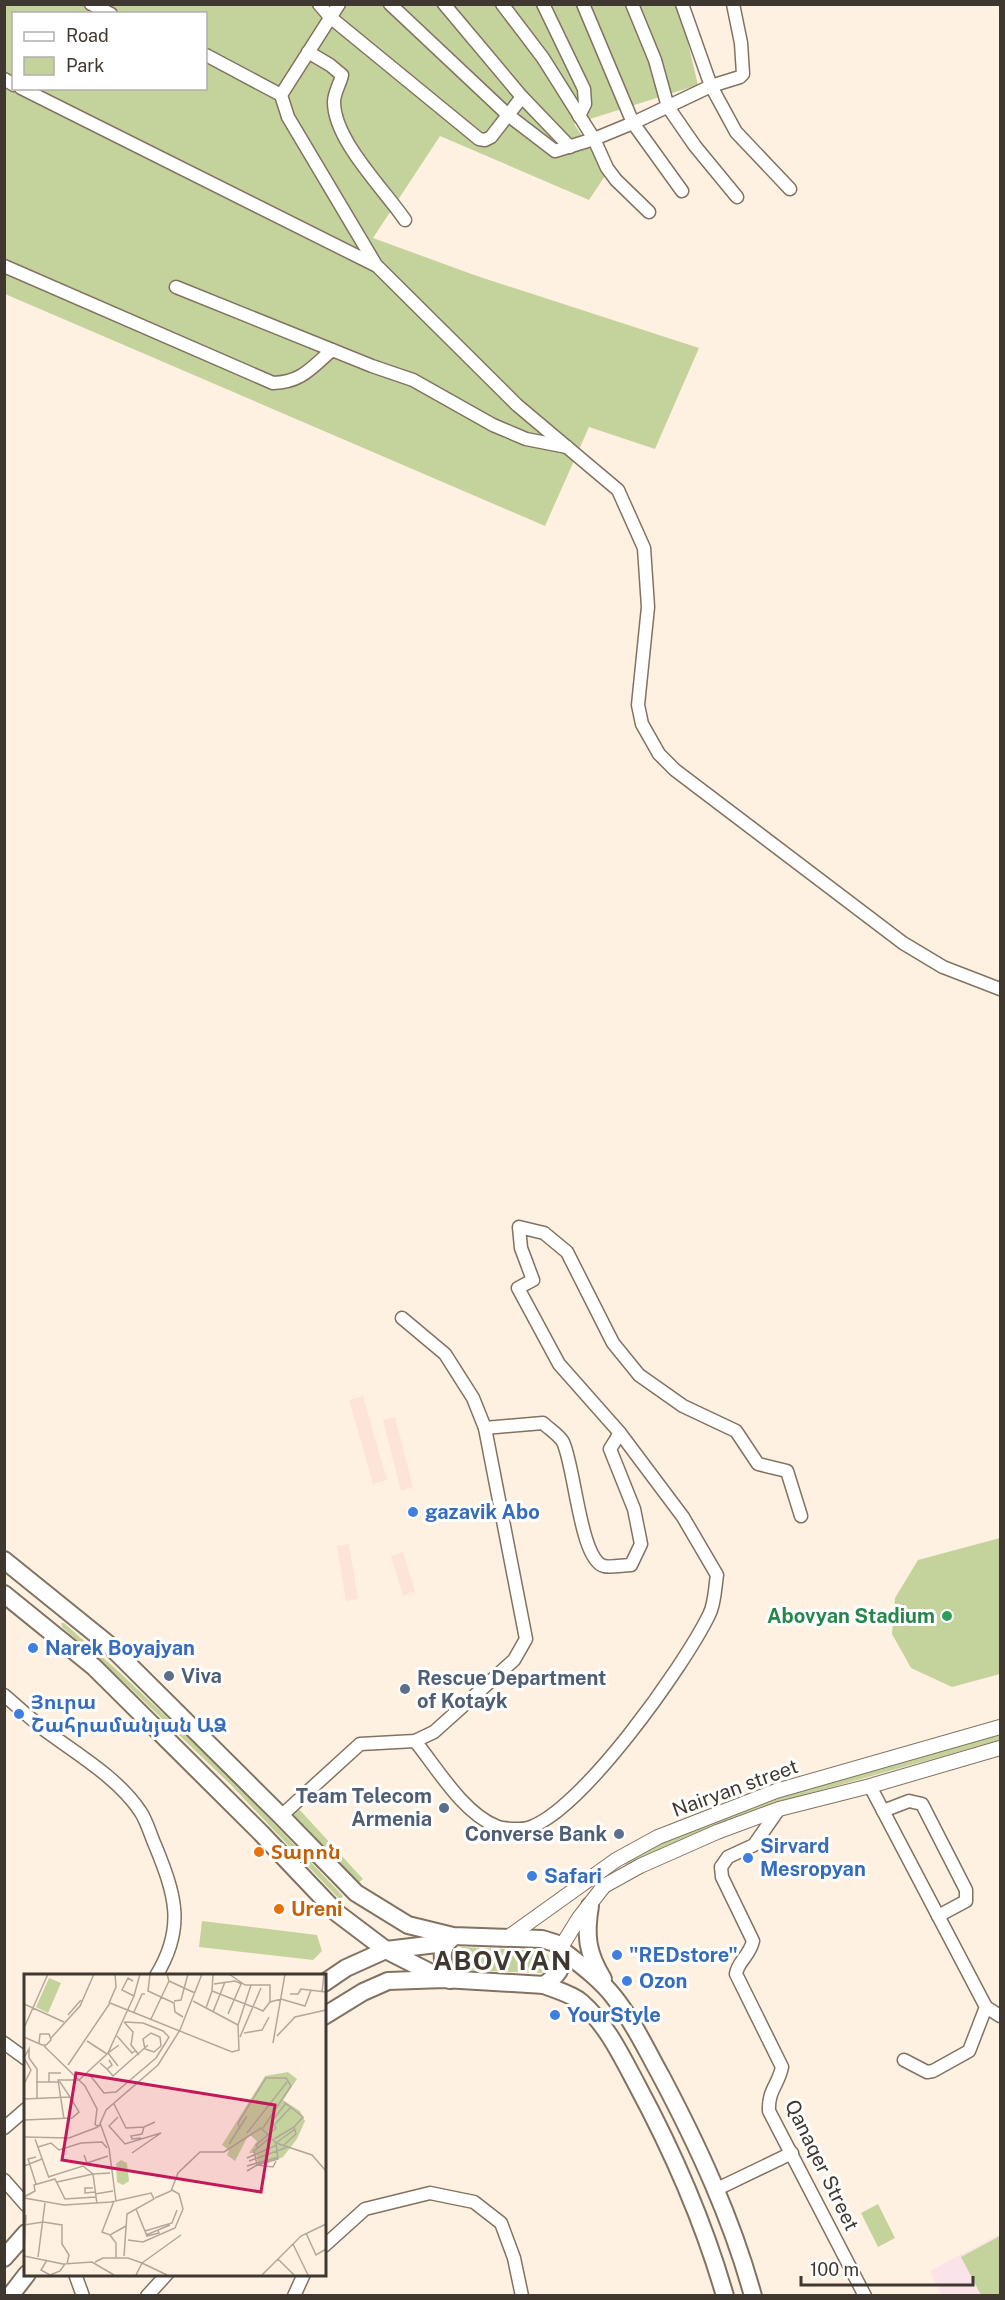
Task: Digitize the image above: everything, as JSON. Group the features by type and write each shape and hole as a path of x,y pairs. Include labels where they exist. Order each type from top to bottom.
{"main road":[{"path":"4,1560 108,1644 356,1893 408,1925 449,1940"},
{"path":"4,1594 94,1667 261,1833 337,1913 386,1950 447,1979"},
{"path":"590,1906 587,1937 592,1961 634,2025 687,2126 743,2256 753,2295"},
{"path":"326,1982 346,1968 386,1950 449,1940 542,1939 555,1943 613,1995"},
{"path":"447,1979 441,1955 449,1940"},
{"path":"544,1985 554,1979 561,1969 562,1949"},
{"path":"326,2015 363,1992 388,1981 447,1979 544,1985 579,2000 602,2023 616,2045 668,2143 717,2268 725,2295"},
{"path":"4,2258 24,2235"},
{"path":"10,2295 25,2276"}],"street":[{"path":"91,4 107,12"},
{"path":"319,4 330,17 479,139 485,140 490,137 522,98"},
{"path":"281,95 339,4"},
{"path":"390,4 508,115 555,151 594,139 711,86 740,77 743,74 741,43 732,4"},
{"path":"444,4 522,98 570,147"},
{"path":"502,4 543,58 594,139 607,168 649,212"},
{"path":"543,4 584,89 585,104 579,116"},
{"path":"583,4 633,123 682,191"},
{"path":"632,4 655,60 668,107 695,147 737,197"},
{"path":"682,4 711,86 736,132 790,189"},
{"path":"308,52 342,75 334,99 335,118 347,142 405,220"},
{"path":"207,56 281,95 288,117 376,265 517,405 618,490 644,548 648,607 638,705 642,724 659,754 694,784 903,943 943,967 1000,989"},
{"path":"25,90 376,265"},
{"path":"4,266 273,383 290,382 306,373 332,350"},
{"path":"176,287 412,380 493,425 526,439 568,447"},
{"path":"415,1741 469,1809 497,1827 527,1828 556,1812 578,1793 654,1703 710,1613 717,1575 683,1517 620,1433 559,1364 518,1288 533,1280 521,1248 519,1227 544,1233 567,1252 613,1343 639,1375 683,1406 736,1431 758,1464 787,1471 801,1516"},
{"path":"281,1816 360,1744 415,1741 434,1732 514,1660 526,1639 485,1428 472,1398 445,1354 402,1318"},
{"path":"485,1428 543,1423 562,1441 574,1481 582,1526 591,1557 603,1566 631,1565 641,1544 634,1509 610,1449 620,1433"},
{"path":"4,1695 45,1730 87,1760 126,1795 141,1812 170,1883 174,1901 175,1917 168,1951 157,1974"},
{"name":"Nairyan street","path":"507,1938 616,1860 658,1837 776,1791 1000,1727"},
{"name":"Nairyan street","path":"562,1949 579,1918 604,1886 625,1873 717,1832 779,1809 870,1786 1000,1748"},
{"path":"870,1786 986,2007 1000,2016"},
{"path":"883,1811 909,1801 922,1804 966,1890 966,1901 938,1916"},
{"name":"Qanaqer Street","path":"779,1809 754,1845 728,1857 721,1867 722,1877 753,1941 750,1953 737,1966 736,1974 782,2067 780,2077 770,2091 769,2111 865,2295"},
{"path":"904,2060 927,2072 969,2051 986,2007"},
{"path":"4,2043 24,2058"},
{"path":"4,2128 24,2111"},
{"path":"714,2190 792,2152"},
{"path":"4,2180 24,2203"},
{"path":"326,2244 365,2210 430,2193 474,2202 501,2223 514,2258 522,2295"},
{"path":"76,2276 84,2295"},
{"path":"147,2295 165,2276"},
{"path":"294,2295 303,2276"}],"shaded area":[{"path":"363,1396 387,1480 373,1484 349,1400"},
{"path":"395,1417 413,1487 401,1491 383,1420"},
{"path":"349,1544 358,1599 346,1601 337,1546"},
{"path":"403,1552 415,1592 403,1596 391,1556"},
{"path":"1000,2234 1000,2295 941,2295 930,2271"}],"green space":[{"path":"5,5 679,5 698,85 574,124 607,173 589,200 440,136 373,238 477,276 699,348 655,449 589,427 545,526 5,294"},
{"name":"Abovyan Stadium","path":"1000,1538 1000,1674 952,1687 911,1668 892,1634 895,1598 918,1560"},
{"path":"61,1623 64,1623 116,1669 231,1778 343,1896 340,1900 230,1784 129,1687 62,1627"},
{"path":"1000,1735 1000,1740 786,1800 706,1829 626,1865 624,1862 715,1821 761,1805 856,1775"},
{"path":"298,1808 363,1879 355,1886 290,1815"},
{"path":"202,1921 317,1935 322,1951 313,1960 199,1947"},
{"path":"462,1947 543,1951 548,1955 548,1968 541,1973 461,1970 455,1965 454,1955"},
{"path":"878,2204 895,2238 878,2247 861,2213"},
{"path":"1000,2236 1000,2295 981,2295 961,2257"}],"place":[{"name":"gazavik Abo","path":"413,1512"},
{"name":"Abovyan Stadium","path":"947,1616"},
{"name":"Narek Boyajyan","path":"33,1648"},
{"name":"Viva","path":"169,1676"},
{"name":"Rescue Department of Kotayk","path":"405,1689"},
{"name":"Յուրա Շահրամանյան ԱՁ","path":"19,1714"},
{"name":"Team Telecom Armenia","path":"444,1808"},
{"name":"Converse Bank","path":"619,1834"},
{"name":"Տարոն","path":"259,1852"},
{"name":"Sirvard Mesropyan","path":"748,1858"},
{"name":"Safari","path":"532,1876"},
{"name":"Ureni","path":"279,1909"},
{"name":"\"REDstore\"","path":"617,1955"},
{"name":"Ozon","path":"627,1981"},
{"name":"YourStyle","path":"555,2015"}],"district":[{"name":"ABOVYAN","path":"503,1961"}]}
